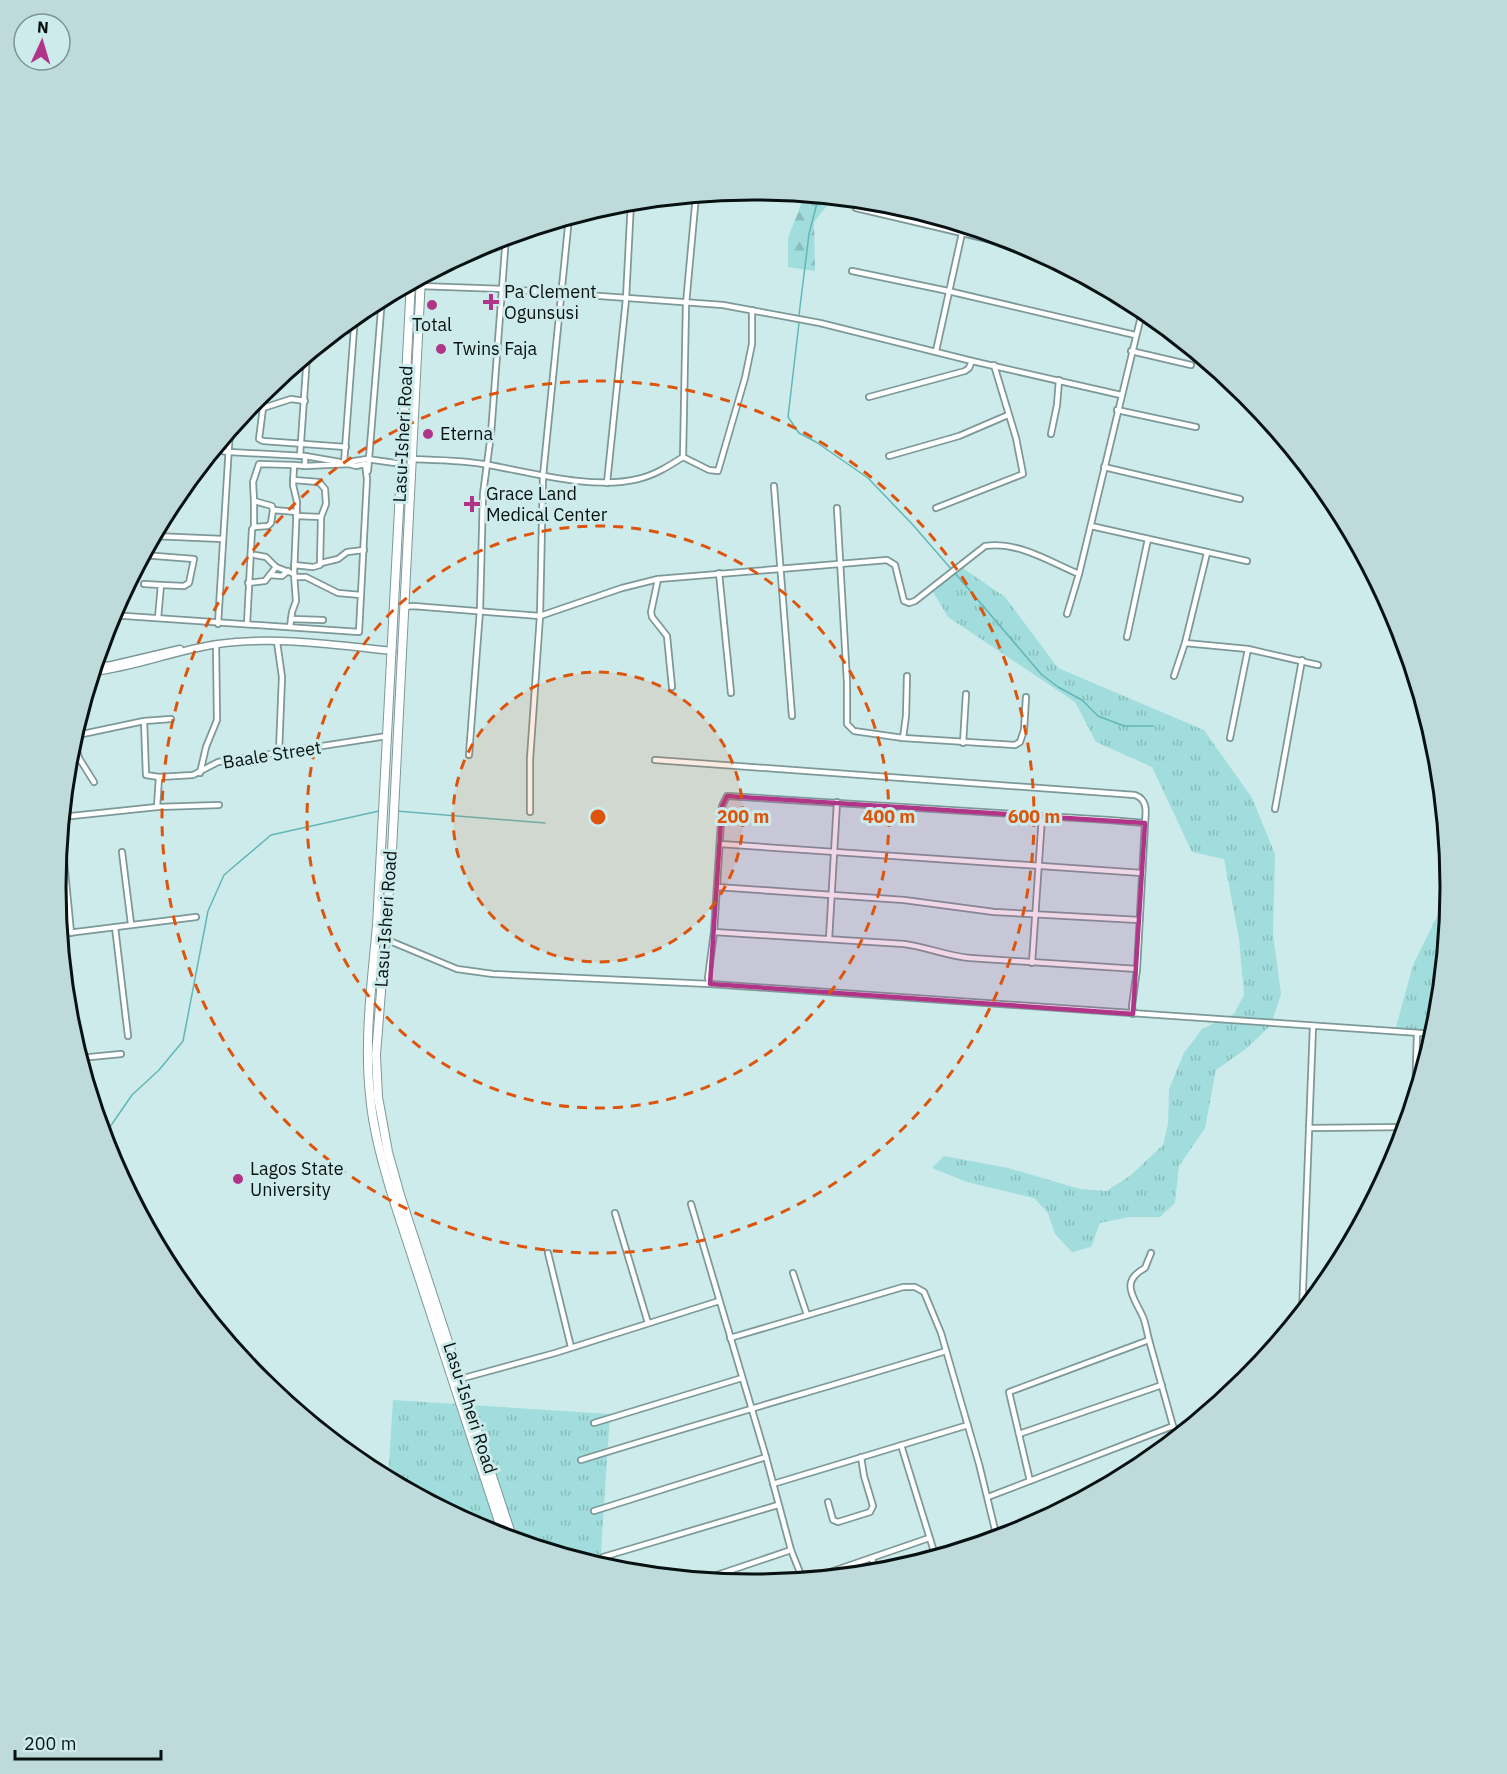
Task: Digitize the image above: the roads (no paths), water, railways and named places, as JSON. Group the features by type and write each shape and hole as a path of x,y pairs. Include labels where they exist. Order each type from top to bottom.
{"main road":[{"name":"Lasu-Isheri Road","path":"420,286 393,812 376,1055 380,1106 388,1152 400,1196 509,1529"},
{"name":"Lasu-Isheri Road","path":"409,293 402,464 368,1056 372,1113 393,1198 500,1526"},
{"path":"407,353 417,354"}],"street":[{"path":"683,457 686,304 695,202"},
{"path":"856,208 956,231"},
{"path":"607,483 626,299 631,211"},
{"path":"530,812 530,759 540,616 543,476 568,225"},
{"path":"936,351 962,232"},
{"path":"469,755 480,610 483,494 491,434 505,246"},
{"path":"852,271 1135,335"},
{"path":"421,286 503,289 723,305 820,323 1121,395"},
{"path":"122,616 359,632 367,459 381,310"},
{"path":"683,457 709,470 718,471 745,378 752,344 752,310"},
{"path":"1067,614 1091,526 1140,319"},
{"path":"344,463 354,328"},
{"path":"1131,351 1191,365"},
{"path":"869,398 965,371 972,361"},
{"path":"305,466 300,443 307,365"},
{"path":"936,508 1023,474 1016,438 994,365"},
{"path":"1051,434 1059,380"},
{"path":"305,401 291,399 266,405 263,408 260,439 346,447"},
{"path":"1117,410 1196,427"},
{"path":"889,456 959,436 1008,415"},
{"path":"218,624 229,443"},
{"path":"222,451 302,456 344,463 367,459 402,464"},
{"path":"411,459 486,464 543,476 607,483 638,479 662,470 683,457"},
{"path":"247,624 251,532 254,527 253,482 259,464 305,466 349,464 356,466 365,464 367,478"},
{"path":"290,627 296,601 294,465"},
{"path":"1104,467 1240,500"},
{"path":"293,480 319,482 325,489 326,504 321,517 321,563"},
{"path":"774,486 792,716"},
{"path":"254,501 272,506 273,510 271,523 268,526 254,527"},
{"path":"837,508 847,682 847,724 854,731 903,738 963,743 1018,744 1023,730 1026,697"},
{"path":"273,510 321,517"},
{"path":"1091,526 1247,561"},
{"path":"162,536 223,539"},
{"path":"1126,637 1148,539"},
{"path":"404,607 480,610 540,616 622,588 658,579 892,562 895,565 904,601 909,603 915,601 986,546 1000,545 1025,551 1079,574"},
{"path":"294,565 317,567 321,563 338,559 347,552 363,550"},
{"path":"1174,676 1185,643 1207,553"},
{"path":"255,555 268,558 276,567 306,577 338,593 361,595"},
{"path":"144,584 184,586 189,583 194,560 151,556"},
{"path":"248,583 265,581 276,567"},
{"path":"270,575 282,576 288,571"},
{"path":"719,573 731,693"},
{"path":"658,579 651,612 652,617 667,636 672,687"},
{"path":"159,618 160,585"},
{"path":"291,619 323,620"},
{"path":"102,666 129,662 201,643 235,638 289,639 392,649"},
{"path":"101,671 130,666 216,644 236,642 278,642 392,649"},
{"path":"278,642 282,677 279,753"},
{"path":"1185,643 1248,649 1318,665"},
{"path":"200,773 206,747 217,720 216,644"},
{"path":"1230,738 1248,649"},
{"path":"1275,809 1302,660"},
{"path":"903,738 907,676"},
{"path":"963,743 966,694"},
{"path":"83,735 144,722 171,719"},
{"path":"144,722 146,775 159,777 157,807"},
{"name":"Baale Street","path":"159,777 193,776 218,762 387,736"},
{"path":"79,758 94,782"},
{"path":"655,760 1135,795 1144,800 1146,806 1133,1014"},
{"path":"710,984 708,978 714,932 722,806 727,796 1145,823"},
{"path":"829,939 837,802"},
{"path":"70,816 157,807 219,805"},
{"path":"1032,963 1042,817"},
{"path":"720,844 1142,873"},
{"path":"122,852 131,924"},
{"path":"66,883 71,933"},
{"path":"717,887 904,900 957,908 1139,920"},
{"path":"67,933 196,917"},
{"path":"115,927 128,1036"},
{"path":"714,932 904,944 925,946 956,957 1137,969"},
{"path":"385,939 457,969 478,972 710,984 1425,1033"},
{"path":"1302,1301 1313,1026"},
{"path":"1416,1072 1417,1033"},
{"path":"87,1057 121,1054"},
{"path":"1309,1128 1398,1127"},
{"path":"691,1204 766,1457 791,1550 800,1573"},
{"path":"615,1212 648,1323"},
{"path":"548,1253 571,1347"},
{"path":"1151,1253 1145,1268 1135,1274 1131,1282 1132,1298 1143,1318 1175,1430"},
{"path":"793,1273 807,1315"},
{"path":"730,1338 903,1287 915,1287 924,1292 941,1333 995,1530"},
{"path":"460,1379 555,1353 719,1301"},
{"path":"1030,1481 1009,1392 1149,1341"},
{"path":"581,1460 946,1351"},
{"path":"594,1423 742,1378"},
{"path":"1019,1434 1162,1385"},
{"path":"773,1484 968,1425"},
{"path":"988,1497 1173,1426"},
{"path":"901,1445 933,1550"},
{"path":"594,1511 766,1457"},
{"path":"828,1502 833,1520 838,1522 870,1512 873,1506 861,1457"},
{"path":"603,1557 778,1505"},
{"path":"840,1569 928,1538"},
{"path":"722,1573 791,1550"},
{"path":"872,1558 873,1564"}],"waterway":[{"path":"799,315 809,234 817,203"},
{"path":"799,323 788,417 799,433 868,478 952,570"},
{"path":"955,573 1041,674 1058,687 1082,700 1098,716 1124,726 1153,726"},
{"path":"109,1128 132,1095 159,1070 183,1041 208,911 224,875 271,835 379,811"},
{"path":"396,811 545,823"}],"place":[{"name":"Pa Clement Ogunsusi","path":"491,302"},
{"name":"Total","path":"432,305"},
{"name":"Twins Faja","path":"441,349"},
{"name":"Eterna","path":"428,434"},
{"name":"Grace Land Medical Center","path":"472,504"},
{"name":"Lagos State University","path":"238,1179"}]}
